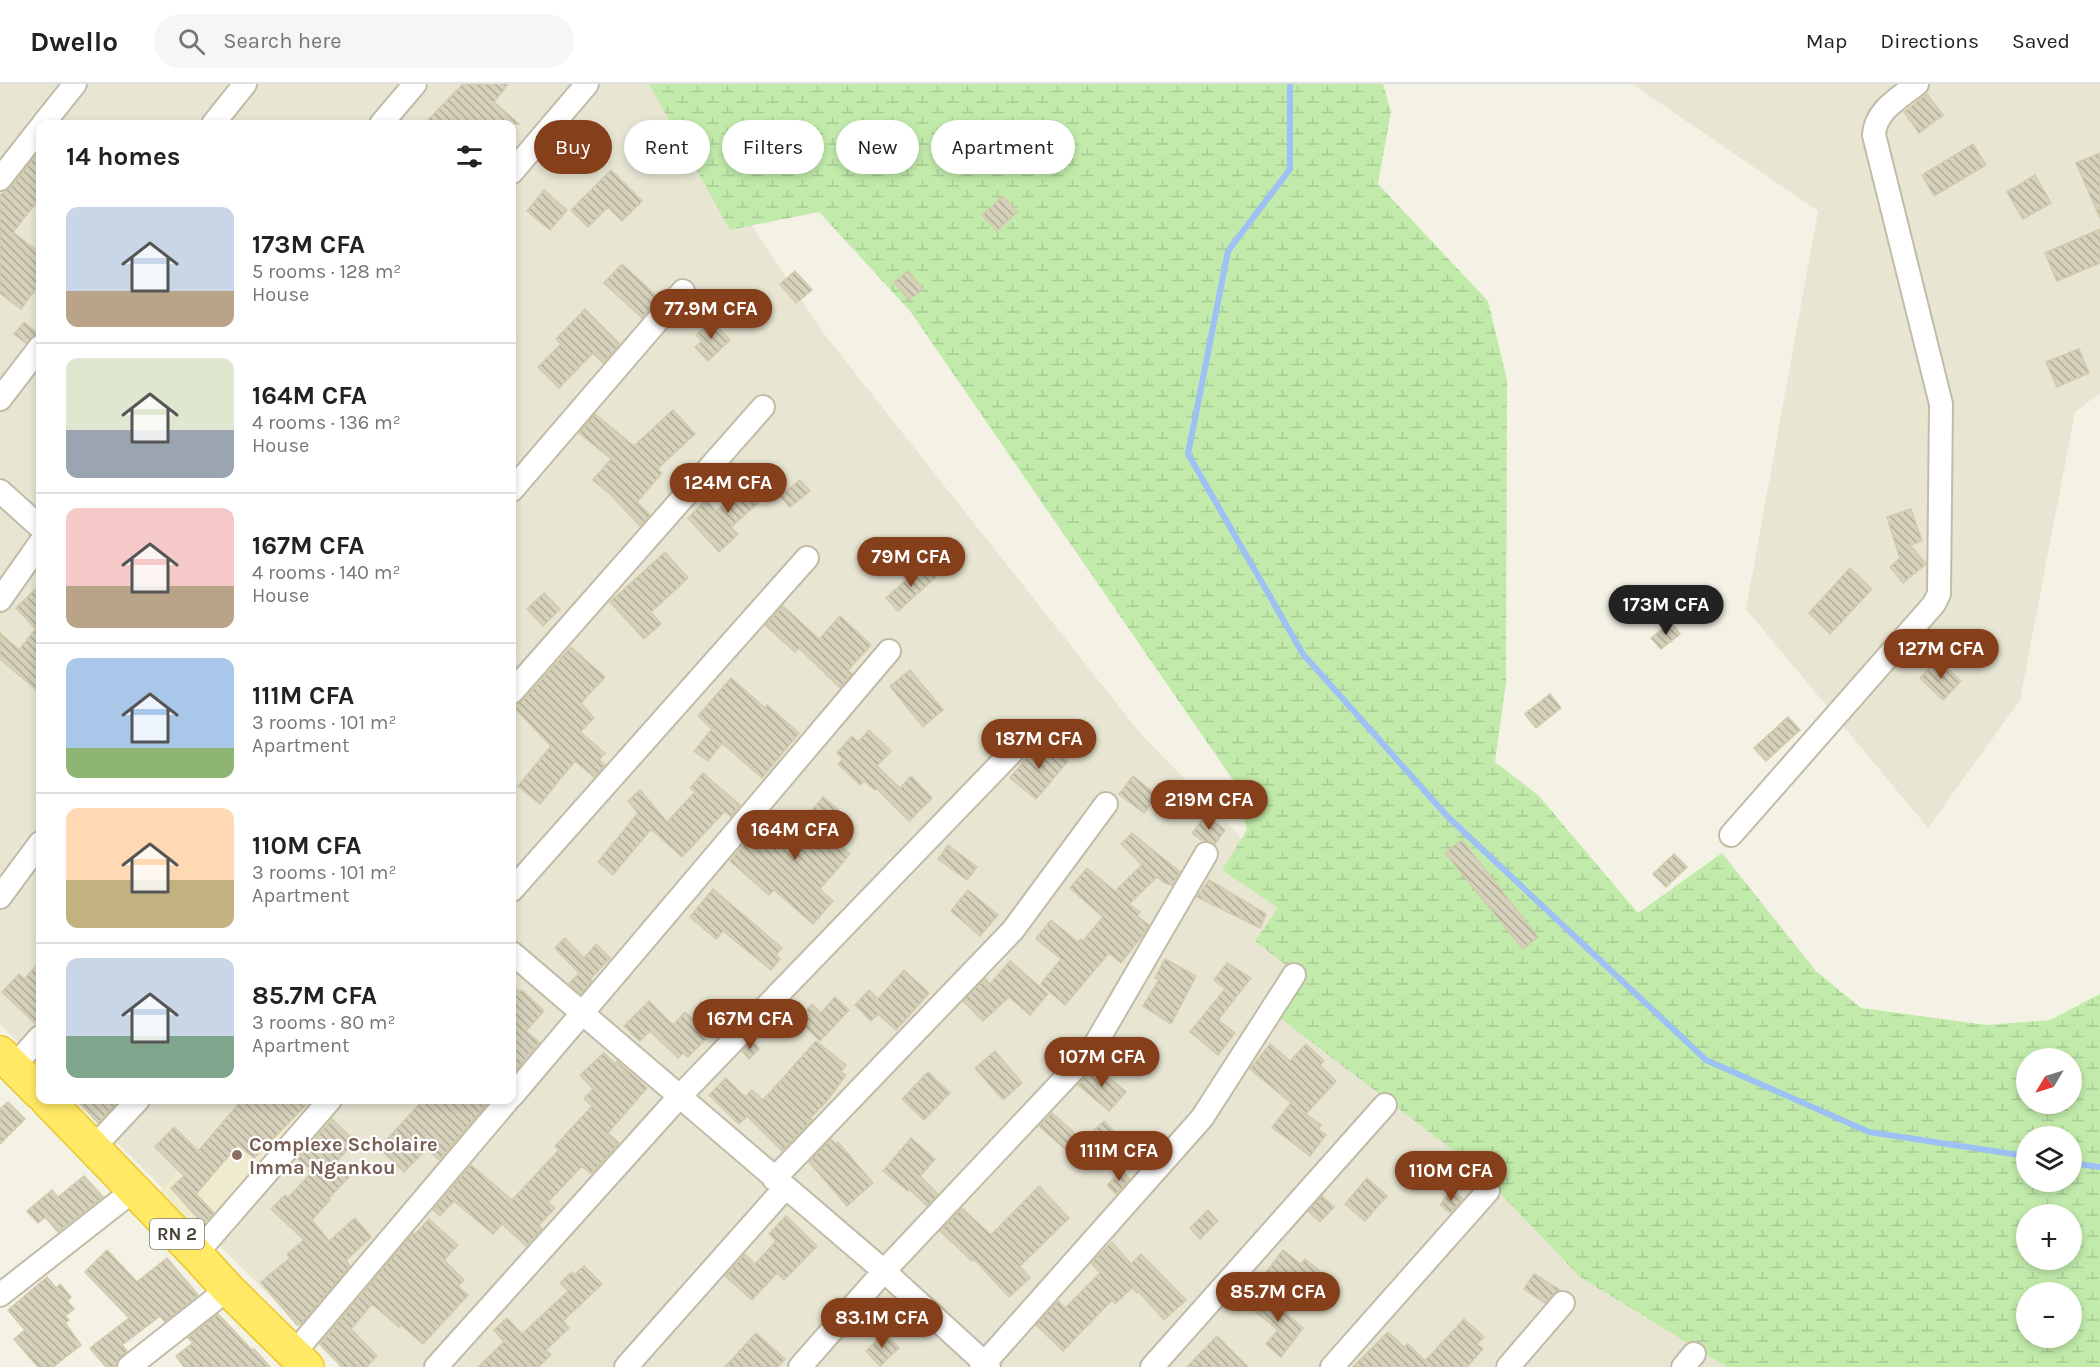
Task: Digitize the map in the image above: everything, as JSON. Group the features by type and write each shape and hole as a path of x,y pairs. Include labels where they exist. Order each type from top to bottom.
{"highway":[{"path":"7,1059 36,1089"},
{"name":"RN 2","path":"51,1104 228,1289 301,1360"}],"street":[{"path":"47,120 75,84"},
{"path":"216,120 245,84"},
{"path":"384,120 415,84"},
{"path":"516,167 588,84"},
{"path":"1731,835 1934,604 1939,594 1941,404 1874,135 1875,124 1880,114 1917,84"},
{"path":"0,180 36,134"},
{"path":"516,485 683,291"},
{"path":"0,399 36,352"},
{"path":"516,687 763,407"},
{"path":"0,491 36,522"},
{"path":"0,600 36,549"},
{"path":"516,885 807,558"},
{"path":"516,1091 889,651"},
{"path":"436,1367 679,1097 1013,751"},
{"path":"626,1367 779,1183 1013,930 1106,804"},
{"path":"0,897 36,848"},
{"path":"800,1367 884,1271 1092,1050 1206,854"},
{"path":"516,957 884,1271 984,1366 1202,1118 1294,975"},
{"path":"7,1059 36,1040"},
{"path":"93,1148 134,1104"},
{"path":"196,1254 327,1104"},
{"path":"301,1360 505,1104"},
{"path":"1152,1367 1385,1105"},
{"path":"0,1295 134,1190"},
{"path":"1332,1367 1488,1191"},
{"path":"129,1367 228,1289"},
{"path":"1508,1367 1563,1303"}],"shaded area":[{"path":"0,84 657,84 681,120 624,120 624,174 710,174 710,163 825,335 1140,733 1754,1367 340,1367 79,1104 516,1104 516,120 36,120 36,1061 0,1024"},
{"path":"1632,84 2100,84 2100,393 2075,412 2020,700 1928,828 1746,609 1818,211"},
{"name":"Complexe Scholaire Imma Ngankou","path":"236,1104 314,1104 196,1254 148,1205"}],"green space":[{"path":"649,84 1383,84 1391,111 1378,184 1488,301 1507,380 1506,683 1495,762 1538,795 1638,913 1722,853 1816,971 1861,1008 1987,1025 2050,1020 2100,994 2100,1367 1727,1367 1580,1277 1475,1167 1280,1018 1305,980 1255,941 1278,908 1222,870 1247,830 1233,780 910,311 819,212 730,230 699,174 710,174 710,120 669,120"}],"building":[{"path":"463,84 508,84 494,102 514,120 428,120"},
{"path":"1927,94 1943,115 1919,133 1904,112"},
{"path":"1973,144 1986,165 1934,196 1922,175"},
{"path":"2100,153 2100,218 2076,163"},
{"path":"36,154 36,203 13,232 36,250 36,288 21,309 0,293 0,195 11,187"},
{"path":"612,171 642,201 622,221 608,207 588,227 571,210 607,174 612,174"},
{"path":"2035,175 2051,203 2023,219 2007,192"},
{"path":"544,190 567,210 550,230 527,211"},
{"path":"1003,196 1017,212 997,231 982,215"},
{"path":"2100,229 2100,263 2057,281 2045,253"},
{"path":"622,264 659,298 642,318 604,283"},
{"path":"795,271 812,290 796,303 780,284"},
{"path":"908,271 923,289 909,300 894,282"},
{"path":"585,309 620,344 603,363 593,353 559,388 538,367 561,344 556,339"},
{"path":"711,320 730,340 708,361 695,347 702,341 696,335"},
{"path":"24,322 36,332 36,336 26,343 14,334"},
{"path":"2079,349 2089,373 2057,387 2046,362"},
{"path":"673,410 695,434 657,469 662,473 637,502 650,515 640,526 611,495 593,480 611,459 579,433 595,414 634,446"},
{"path":"759,475 772,491 731,527 738,534 719,552 688,518 706,500 716,511"},
{"path":"800,480 810,491 790,507 780,496"},
{"path":"1911,509 1922,541 1910,545 1926,564 1903,583 1890,567 1900,558 1887,517"},
{"path":"665,552 688,578 651,612 661,624 644,639 610,602"},
{"path":"924,564 936,577 898,611 886,598"},
{"path":"1850,568 1872,589 1830,634 1809,613"},
{"path":"36,589 36,629 16,608"},
{"path":"544,593 560,609 543,626 527,609"},
{"path":"783,606 819,639 840,616 871,645 848,670 852,674 840,688 799,648 795,652 765,625"},
{"path":"1671,622 1680,634 1661,649 1651,638"},
{"path":"36,629 36,690 0,659 0,633 19,650"},
{"path":"571,647 605,677 581,703 594,718 580,732 605,753 599,760 605,765 594,777 575,761 540,804 518,786 551,746 516,709 516,703 522,701"},
{"path":"1938,660 1961,681 1943,700 1920,678"},
{"path":"910,670 943,710 923,727 890,686"},
{"path":"731,678 765,708 767,705 799,733 762,778 722,743 708,761 694,751 712,729 698,716"},
{"path":"1550,694 1561,708 1536,728 1525,714"},
{"path":"1788,717 1800,730 1766,761 1754,748"},
{"path":"869,730 891,751 877,766 900,788 911,776 932,798 909,821 877,789 875,790 864,781 860,785 838,764 843,759 837,753 852,736 858,742"},
{"path":"1042,740 1068,761 1036,799 1010,778"},
{"path":"703,773 740,805 731,817 725,811 682,857 651,829 613,875 598,862 638,813 628,801 640,790 667,822 695,792 690,788"},
{"path":"1133,776 1158,796 1144,813 1119,794"},
{"path":"823,797 839,810 823,829 850,854 820,889 833,901 813,924 774,890 769,895 730,861 761,823 764,827 773,818 792,835"},
{"path":"1206,815 1225,830 1215,844 1203,841 1192,833"},
{"path":"1132,833 1180,872 1172,885 1157,877 1129,904 1140,912 1137,916 1149,925 1145,932 1121,963 1109,953 1065,1005 1041,984 1061,959 1036,939 1051,920 1078,942 1081,939 1083,941 1103,917 1070,888 1087,868 1115,891 1142,865 1121,844"},
{"path":"1462,840 1538,937 1523,949 1445,853"},
{"path":"948,845 977,867 967,880 938,859"},
{"path":"1674,854 1687,867 1666,887 1653,874"},
{"path":"1209,880 1266,914 1260,928 1197,897"},
{"path":"713,889 782,948 776,955 780,959 771,970 723,931 716,939 690,917"},
{"path":"968,890 998,915 980,936 951,911"},
{"path":"565,938 584,958 596,944 610,958 590,979 592,981 581,994 569,984 579,973 555,948"},
{"path":"1165,959 1196,976 1171,1024 1143,1006 1159,980 1155,978"},
{"path":"1010,961 1048,994 1030,1015 1009,997 983,1021 963,1001 985,978 990,984"},
{"path":"1227,963 1251,978 1218,1020 1235,1033 1218,1055 1190,1032 1225,989 1214,980"},
{"path":"36,966 36,1024 2,992 19,974 24,979"},
{"path":"904,970 929,993 896,1030 878,1014 871,1021 855,1005 869,990 878,999"},
{"path":"516,989 519,992 522,990 544,1011 526,1031 539,1042 516,1070"},
{"path":"835,997 849,1010 820,1041 798,1020 812,1004 821,1013"},
{"path":"649,1001 673,1025 685,1012 710,1035 688,1057 683,1053 678,1058 650,1031 640,1041 624,1026"},
{"path":"752,1041 759,1049 749,1059 742,1051"},
{"path":"816,1041 846,1065 841,1072 846,1075 826,1102 810,1118 812,1120 782,1151 747,1116 739,1124 709,1095 726,1078 745,1097 752,1090 763,1100"},
{"path":"1270,1044 1290,1061 1306,1044 1324,1061 1320,1065 1336,1081 1306,1114 1321,1125 1318,1129 1326,1135 1310,1156 1272,1127 1291,1103 1250,1069"},
{"path":"995,1051 1022,1083 1003,1100 975,1068"},
{"path":"604,1053 615,1064 617,1061 647,1088 608,1133 619,1143 591,1174 582,1166 548,1202 555,1208 539,1225 542,1229 526,1246 502,1224 493,1234 454,1201 440,1216 433,1210 471,1165 512,1200 559,1150 555,1146 592,1106 584,1099 593,1089 580,1075"},
{"path":"1096,1066 1126,1092 1109,1111 1078,1085"},
{"path":"928,1072 950,1093 924,1120 902,1099"},
{"path":"8,1102 25,1119 0,1144 0,1109"},
{"path":"81,1104 116,1104 98,1123"},
{"path":"239,1104 307,1104 254,1158 238,1145 196,1194 214,1213 203,1224 171,1188 184,1176 155,1147 174,1127 198,1151"},
{"path":"419,1104 486,1105 439,1160 427,1149 404,1172 379,1148"},
{"path":"1052,1113 1087,1144 1075,1158 1039,1126"},
{"path":"332,1119 355,1141 337,1161 351,1175 312,1220 329,1241 355,1218 371,1237 346,1260 350,1266 301,1324 297,1325 261,1282 290,1258 287,1254 304,1240 271,1209 285,1195 288,1198 311,1173 308,1171 310,1169 298,1159"},
{"path":"1104,1121 1124,1142 1106,1158 1087,1137"},
{"path":"911,1138 935,1159 920,1176 938,1194 927,1206 909,1189 908,1191 883,1171"},
{"path":"831,1139 836,1144 838,1142 873,1183 847,1206 809,1162"},
{"path":"1122,1171 1130,1179 1116,1194 1107,1185"},
{"path":"84,1176 103,1197 58,1232 45,1217 38,1223 27,1211 52,1190 58,1197"},
{"path":"1367,1178 1387,1196 1365,1221 1345,1204"},
{"path":"1039,1186 1069,1218 1020,1266 1030,1278 1009,1297 974,1259 972,1261 940,1231 962,1208 991,1235"},
{"path":"1452,1190 1463,1199 1450,1213 1440,1205"},
{"path":"1322,1196 1334,1207 1320,1222 1308,1211"},
{"path":"1208,1210 1218,1221 1200,1239 1190,1228"},
{"path":"786,1216 817,1246 784,1280 777,1273 752,1300 725,1276 745,1254 755,1264 776,1241 769,1234"},
{"path":"429,1219 458,1245 444,1260 464,1280 458,1286 468,1295 423,1344 372,1304 351,1329 377,1356 366,1367 342,1367 320,1344 413,1233 415,1234"},
{"path":"1112,1242 1131,1264 1141,1254 1186,1300 1164,1320 1138,1291 1137,1293 1132,1288 1115,1304 1112,1300 1063,1351 1036,1325 1058,1301 1065,1308 1100,1273 1091,1263"},
{"path":"107,1250 137,1282 167,1258 198,1295 165,1322 160,1316 122,1345 127,1351 117,1361 116,1367 106,1367 90,1348 129,1318 85,1272"},
{"path":"1283,1250 1301,1264 1305,1259 1337,1285 1325,1301 1289,1272 1277,1287 1263,1276"},
{"path":"584,1266 602,1284 563,1321 569,1328 546,1350 551,1355 538,1367 478,1367 504,1342 494,1330 507,1318 522,1334 568,1291 560,1283 572,1272 574,1275"},
{"path":"1534,1274 1560,1290 1545,1303 1524,1289"},
{"path":"47,1277 56,1288 60,1284 71,1297 67,1301 74,1309 65,1316 69,1320 65,1323 81,1345 53,1367 38,1367 14,1339 25,1330 8,1310"},
{"path":"1264,1292 1288,1311 1286,1313 1303,1328 1281,1357 1266,1344 1278,1330 1251,1308"},
{"path":"218,1314 270,1367 184,1367 176,1356 193,1343 188,1338"},
{"path":"1464,1319 1484,1337 1477,1344 1483,1349 1467,1367 1353,1367 1388,1332 1404,1347 1408,1344 1425,1361"},
{"path":"756,1333 785,1359 778,1367 725,1367"},
{"path":"884,1333 899,1348 880,1366 866,1351"},
{"path":"1217,1336 1248,1367 1187,1367"}],"waterway":[{"path":"1290,84 1290,169 1228,251 1188,454 1303,654 1447,816 1706,1060 1869,1132 2016,1154"},
{"path":"2082,1164 2100,1167"}],"place":[{"name":"Complexe Scholaire Imma Ngankou","path":"237,1155"}]}
